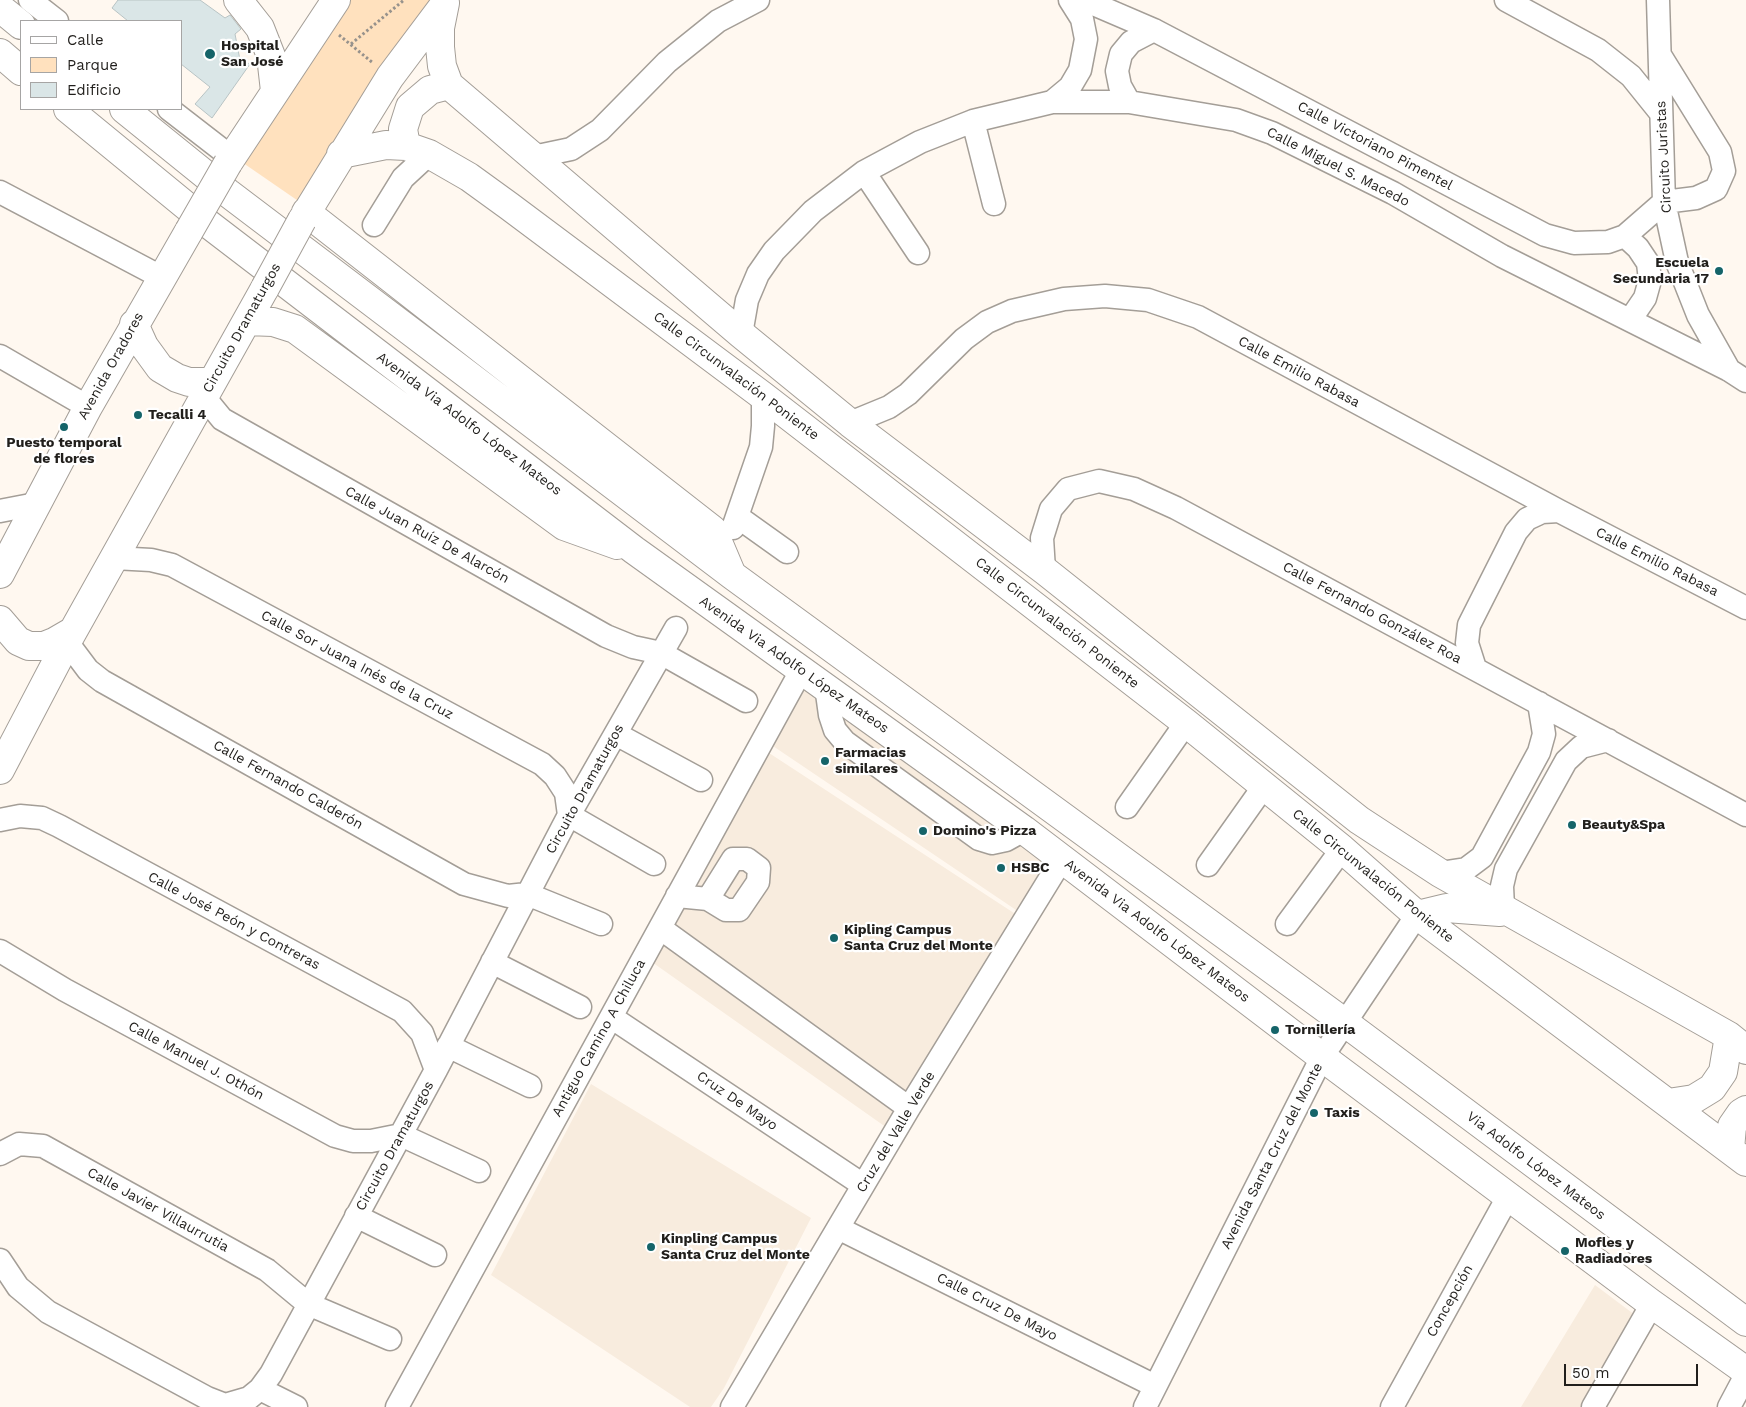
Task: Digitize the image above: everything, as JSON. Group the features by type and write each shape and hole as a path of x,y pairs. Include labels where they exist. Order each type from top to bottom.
{"main road":[{"path":"238,0 260,28 270,56 275,91"},
{"name":"Avenida Oradores","path":"0,574 88,407 229,160 336,0"},
{"path":"446,1 440,28 440,47 442,66 449,85 741,334 850,424 1044,570 1359,820 1440,873 1510,911 1738,1043 1723,1072 1712,1088 1694,1099 1668,1103"},
{"name":"Circuito Dramaturgos","path":"0,770 70,636 304,216 390,77 446,1"},
{"path":"0,8 20,24"},
{"path":"0,53 20,70"},
{"path":"418,150 403,129 410,107 430,90 449,85"},
{"name":"Avenida Via Adolfo López Mateos","path":"69,110 207,223 634,550 1024,830 1322,1057 1509,1195 1652,1304 1746,1371"},
{"path":"125,110 228,193 732,575 1344,1022"},
{"name":"Calle Circunvalación Poniente","path":"341,154 386,145 418,150 469,177 510,206 763,396 1186,723 1342,849 1417,915 1738,1155"},
{"path":"304,216 713,530 732,575"},
{"path":"247,321 273,322 295,329 564,526 634,550"},
{"path":"134,324 144,346 160,368 177,378 208,390"},
{"path":"0,620 8,632 30,646 44,646 70,636"},
{"path":"1417,915 1446,908 1510,911"},
{"name":"Via Adolfo López Mateos","path":"1344,1022 1746,1322"},
{"path":"1738,1155 1732,1126 1740,1113 1746,1110"}],"street":[{"path":"30,0 56,20"},
{"path":"533,157 571,149 600,130 667,62 718,21 758,0"},
{"path":"1052,102 1070,87 1080,70 1086,39 1082,19 1070,0"},
{"name":"Calle Victoriano Pimentel","path":"1084,0 1154,30 1545,235 1574,243 1608,242 1625,236 1664,202"},
{"path":"1506,0 1598,50 1630,76 1660,112"},
{"name":"Circuito Juristas","path":"1658,0 1664,202 1676,262 1698,315 1738,376"},
{"path":"1128,102 1120,86 1117,71 1121,54 1131,42 1154,30"},
{"path":"1660,55 1720,152 1724,171 1716,189 1696,198 1664,202"},
{"name":"Calle Miguel S. Macedo","path":"741,334 747,300 758,274 774,251 813,211 864,172 920,142 973,121 1052,102 1128,102 1236,120 1272,133 1393,193 1502,256 1738,376"},
{"path":"170,110 229,160"},
{"path":"973,121 994,204"},
{"path":"374,225 404,178 418,150"},
{"path":"864,172 918,253"},
{"path":"0,192 161,277"},
{"path":"1625,236 1638,248 1648,263 1650,280 1646,298 1630,320"},
{"name":"Calle Emilio Rabasa","path":"850,424 889,407 908,394 964,339 987,322 1004,315 1064,299 1105,296 1148,300 1198,317 1559,511 1746,608"},
{"path":"0,356 88,407"},
{"name":"Calle Juan Ruíz De Alarcón","path":"208,390 222,419 597,631 633,647 661,653 746,701"},
{"path":"763,396 761,447 735,523 787,552"},
{"name":"Calle Fernando González Roa","path":"1044,570 1042,538 1051,509 1068,489 1098,481 1134,489 1176,508 1746,815"},
{"path":"0,511 36,504"},
{"path":"1475,668 1467,643 1469,624 1516,532 1527,519 1542,512 1559,511"},
{"name":"Calle Sor Juana Inés de la Cruz","path":"114,558 151,560 172,564 542,764 555,776 566,793 569,815"},
{"name":"Circuito Dramaturgos","path":"0,1260 18,1286 48,1312 207,1398 225,1405 249,1398 260,1389 271,1374 436,1070 569,815 676,628"},
{"name":"Calle Fernando Calderón","path":"70,636 88,670 102,681 464,884 508,896 527,894"},
{"name":"Antiguo Camino A Chiluca","path":"397,1407 802,669"},
{"path":"1440,873 1466,869 1482,857 1539,752 1544,734 1538,703"},
{"path":"1126,807 1186,723"},
{"path":"616,734 701,780"},
{"path":"1510,911 1502,886 1506,869 1566,761 1581,747 1608,740"},
{"path":"1208,865 1264,786"},
{"path":"569,815 654,864"},
{"name":"Calle José Peón y Contreras","path":"0,820 20,816 42,818 402,1012 422,1033 436,1070"},
{"path":"1286,924 1342,849"},
{"name":"Cruz del Valle Verde","path":"732,1407 909,1108 1062,859"},
{"path":"527,894 601,924"},
{"path":"677,896 708,899"},
{"name":"Avenida Santa Cruz del Monte","path":"1149,1401 1322,1057 1417,915"},
{"path":"660,928 909,1108"},
{"name":"Calle Manuel J. Othón","path":"0,950 65,990 335,1136 352,1141 372,1142 401,1135"},
{"path":"492,962 580,1006"},
{"name":"Cruz De Mayo","path":"611,1017 863,1185"},
{"path":"448,1046 530,1086"},
{"path":"401,1135 479,1171"},
{"name":"Calle Javier Villaurrutia","path":"0,1154 19,1144 43,1146 267,1270 308,1304 390,1339"},
{"name":"Concepción","path":"1392,1407 1509,1195"},
{"path":"356,1216 435,1255"},
{"name":"Calle Cruz De Mayo","path":"838,1228 1149,1401"},
{"path":"1593,1407 1652,1304"},
{"path":"1729,1407 1746,1375"},
{"path":"260,1389 296,1407"}],"path":[{"path":"351,44 404,0"}],"shaded area":[{"path":"801,675 1058,857 1022,914 767,742"},
{"name":"Kipling Campus Santa Cruz del Monte","path":"766,751 1020,917 890,1130 649,960"},
{"name":"Kinpling Campus Santa Cruz del Monte","path":"591,1084 811,1218 724,1388 711,1407 690,1407 491,1275"},
{"path":"1595,1285 1635,1315 1581,1407 1521,1407"}],"green space":[{"path":"338,0 447,0 307,207 233,156"}],"building":[{"name":"Hospital San José","path":"118,0 200,0 225,18 230,15 241,29 235,34 240,60 250,64 212,118 195,104 210,87 182,65 182,20 127,20 112,8"}],"place":[{"name":"Hospital San José","path":"210,54"},
{"name":"Escuela Secundaria 17","path":"1719,271"},
{"name":"Tecalli 4","path":"138,415"},
{"name":"Puesto temporal de flores","path":"64,427"},
{"name":"Farmacias similares","path":"825,761"},
{"name":"Beauty&Spa","path":"1572,825"},
{"name":"Domino's Pizza","path":"923,831"},
{"name":"HSBC","path":"1001,868"},
{"name":"Kipling Campus Santa Cruz del Monte","path":"834,938"},
{"name":"Tornillería","path":"1275,1030"},
{"name":"Taxis","path":"1314,1113"},
{"name":"Kinpling Campus Santa Cruz del Monte","path":"651,1247"},
{"name":"Mofles y Radiadores","path":"1565,1251"}]}
